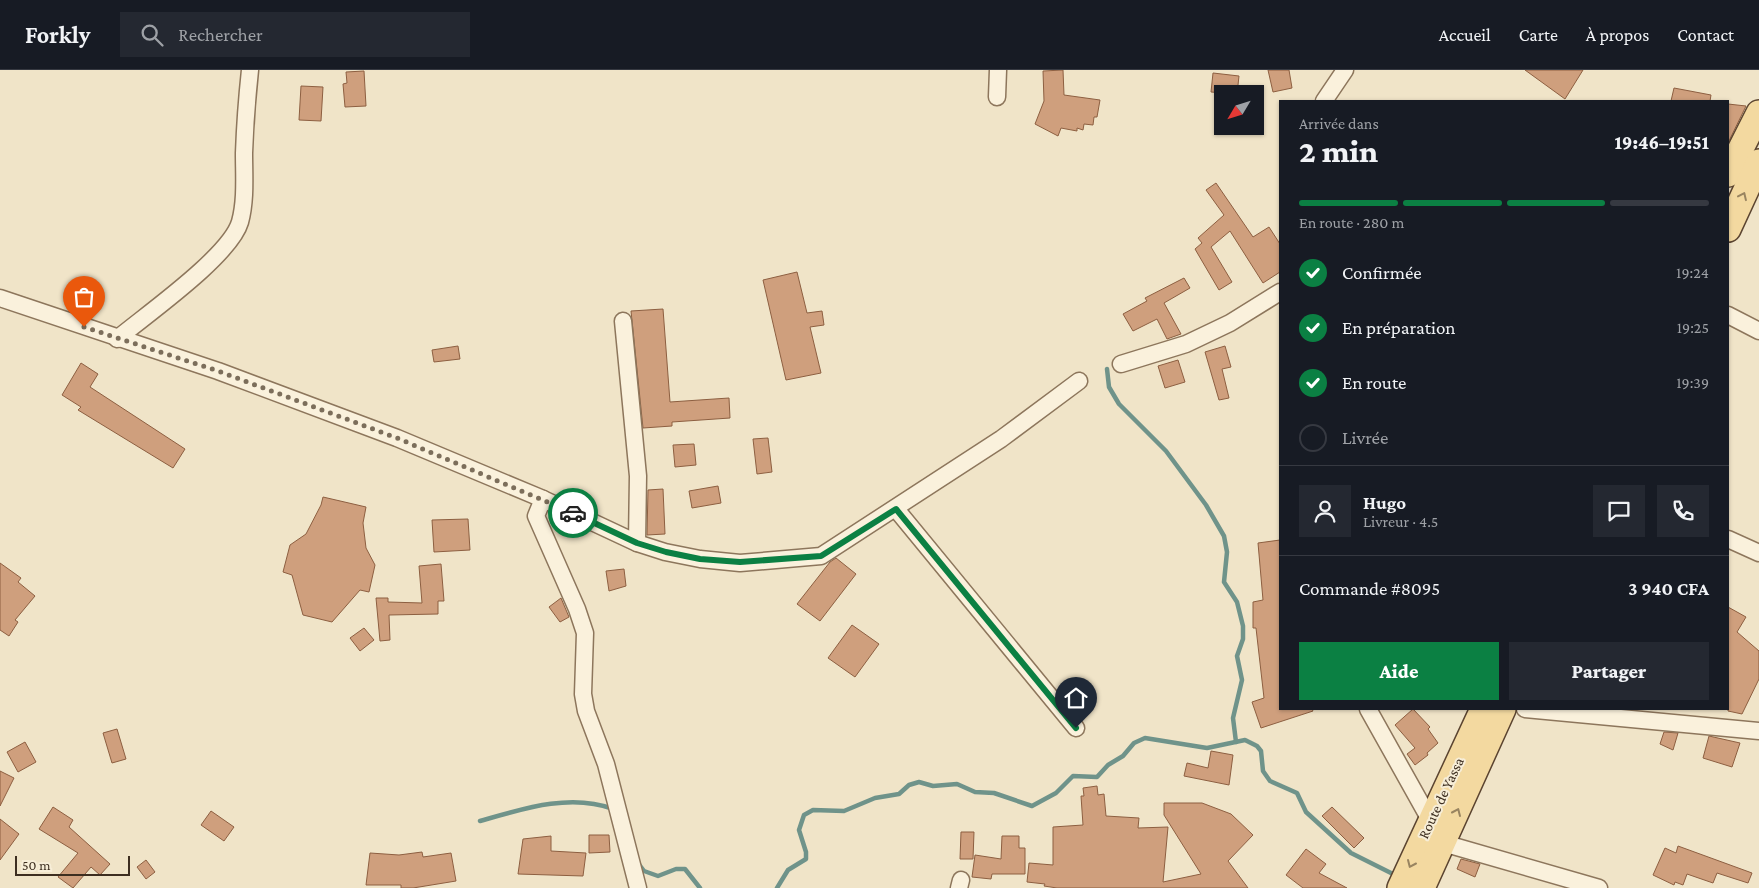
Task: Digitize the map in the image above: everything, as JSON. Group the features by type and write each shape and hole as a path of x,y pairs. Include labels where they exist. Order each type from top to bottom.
{"main road":[{"path":"1729,172 1759,114"},
{"path":"1729,228 1759,162"},
{"name":"Route de Yassa","path":"1400,888 1483,710"},
{"name":"Route de Yassa","path":"1422,888 1503,710"}],"street":[{"path":"117,339 209,262 231,239 240,223 243,202 245,116 250,70"},
{"path":"997,97 998,70"},
{"path":"1325,100 1345,70"},
{"path":"1121,364 1186,344 1230,323 1279,293"},
{"path":"0,298 117,339 218,371 352,422 543,499 637,543 691,558 740,562 821,556 1001,439 1079,381"},
{"path":"1729,316 1759,331"},
{"path":"623,320 638,476 637,543"},
{"path":"543,499 536,516 577,609 585,633 584,702 606,764 638,888"},
{"path":"896,509 1076,728"},
{"path":"1729,539 1759,553"},
{"path":"1369,710 1442,843 1598,888"},
{"path":"1536,710 1759,731"}],"building":[{"path":"1063,70 1064,95 1100,100 1097,117 1094,117 1093,125 1084,124 1083,130 1077,128 1077,131 1061,128 1058,136 1035,124 1044,101 1043,71"},
{"path":"1268,70 1289,70 1292,88 1273,92"},
{"path":"1525,70 1583,70 1565,99"},
{"path":"364,71 366,106 345,107 343,84 347,83 346,72"},
{"path":"1213,73 1239,76 1238,85 1214,85 1214,92 1211,92"},
{"path":"301,86 323,87 321,121 299,120"},
{"path":"1674,88 1711,95 1710,100 1671,100"},
{"path":"1729,104 1746,106 1729,141"},
{"path":"1216,183 1253,237 1269,227 1279,242 1279,273 1263,283 1230,231 1211,247 1232,282 1219,290 1195,249 1202,243 1198,238 1224,215 1206,190"},
{"path":"797,272 807,313 822,311 824,325 810,327 821,373 786,380 763,280"},
{"path":"1184,278 1190,288 1164,303 1181,334 1167,339 1157,319 1133,331 1123,314 1147,301 1145,298"},
{"path":"663,309 670,402 729,398 730,418 672,422 672,426 643,428 631,311"},
{"path":"458,346 460,359 434,362 432,350"},
{"path":"1225,346 1231,367 1222,369 1229,398 1219,400 1205,352"},
{"path":"1178,360 1185,382 1165,388 1158,366"},
{"path":"81,363 98,374 90,387 185,449 173,468 78,410 81,407 62,395"},
{"path":"768,438 772,472 757,474 753,439"},
{"path":"694,444 696,465 675,467 673,445"},
{"path":"718,486 721,503 692,508 689,491"},
{"path":"663,489 665,534 647,535 648,490"},
{"path":"323,497 366,507 363,523 366,548 375,565 369,592 360,590 332,622 303,615 292,575 283,572 290,545 306,534 321,505"},
{"path":"468,519 470,550 434,552 432,520"},
{"path":"1279,540 1279,710 1313,711 1261,728 1252,702 1264,698 1256,628 1253,628 1253,602 1263,600 1258,543"},
{"path":"836,558 856,574 820,621 797,604 830,562"},
{"path":"0,563 21,578 18,582 35,596 15,620 18,622 9,636 0,630"},
{"path":"441,564 444,601 438,601 438,614 389,615 390,640 380,641 376,598 388,598 388,602 422,603 419,566"},
{"path":"624,569 626,586 609,591 606,571"},
{"path":"561,598 569,617 560,622 549,607"},
{"path":"1729,608 1746,617 1737,632 1759,651 1759,679 1742,714 1728,711"},
{"path":"852,625 879,644 855,677 828,658"},
{"path":"364,628 374,640 360,651 350,638"},
{"path":"1414,710 1430,727 1428,729 1438,743 1427,753 1428,755 1415,765 1407,754 1415,748 1395,725"},
{"path":"117,729 126,759 112,763 103,733"},
{"path":"1664,732 1678,733 1673,750 1660,744"},
{"path":"1709,736 1740,743 1732,767 1703,758"},
{"path":"25,742 36,762 18,772 7,752"},
{"path":"1211,751 1233,755 1229,785 1184,776 1187,763 1208,768"},
{"path":"0,771 14,778 0,806"},
{"path":"1097,786 1098,795 1104,794 1106,816 1139,818 1138,828 1168,827 1163,882 1201,874 1164,815 1164,803 1202,803 1231,814 1253,835 1228,861 1248,888 1057,888 1044,886 1045,884 1027,882 1029,863 1053,865 1053,827 1083,825 1081,796 1084,796 1083,788"},
{"path":"53,807 73,820 69,827 110,864 100,875 91,867 73,888 58,877 78,853 39,829"},
{"path":"1332,807 1364,838 1354,848 1322,816"},
{"path":"211,811 234,827 224,841 201,825"},
{"path":"0,819 19,834 0,860"},
{"path":"961,832 974,832 973,859 960,859"},
{"path":"589,835 609,835 610,852 589,853"},
{"path":"551,836 551,851 586,853 583,876 518,874 523,839"},
{"path":"1002,836 1019,836 1019,848 1025,848 1025,874 992,874 991,879 972,877 975,855 1001,859"},
{"path":"1678,846 1752,873 1748,883 1717,873 1713,883 1687,874 1683,885 1675,882 1674,885 1653,875 1665,848 1676,853"},
{"path":"1306,849 1326,864 1319,873 1347,888 1303,888 1286,875"},
{"path":"422,852 423,857 451,853 456,881 413,888 401,888 401,885 366,885 370,853 399,855"},
{"path":"1461,859 1480,864 1475,877 1457,869"},
{"path":"146,860 155,872 146,879 137,867"}],"waterway":[{"path":"1107,369 1109,387 1119,404 1166,451 1206,505 1224,536 1227,552 1224,582 1237,602 1243,626 1243,639 1237,656 1242,680 1233,718 1236,742"},
{"path":"777,888 788,870 806,859 806,852 799,830 804,815 813,810 844,811 875,798 899,794 909,785 919,782 933,786 957,784 975,792 994,793 1032,806 1056,793 1073,776 1097,777 1108,765 1123,756 1134,743 1145,738 1207,748 1245,740 1257,746 1261,751 1263,771 1270,781 1297,793 1306,812 1351,853 1393,874"},
{"path":"480,821 546,804 580,802 597,804 613,809"},
{"path":"638,863 644,871 658,876 676,869 685,869 700,888"}],"way so far":[{"path":"84,327 218,371 397,438 573,513"}],"route":[{"path":"573,513 637,543 666,552 700,559 740,562 821,556 896,509 1076,728"}]}
